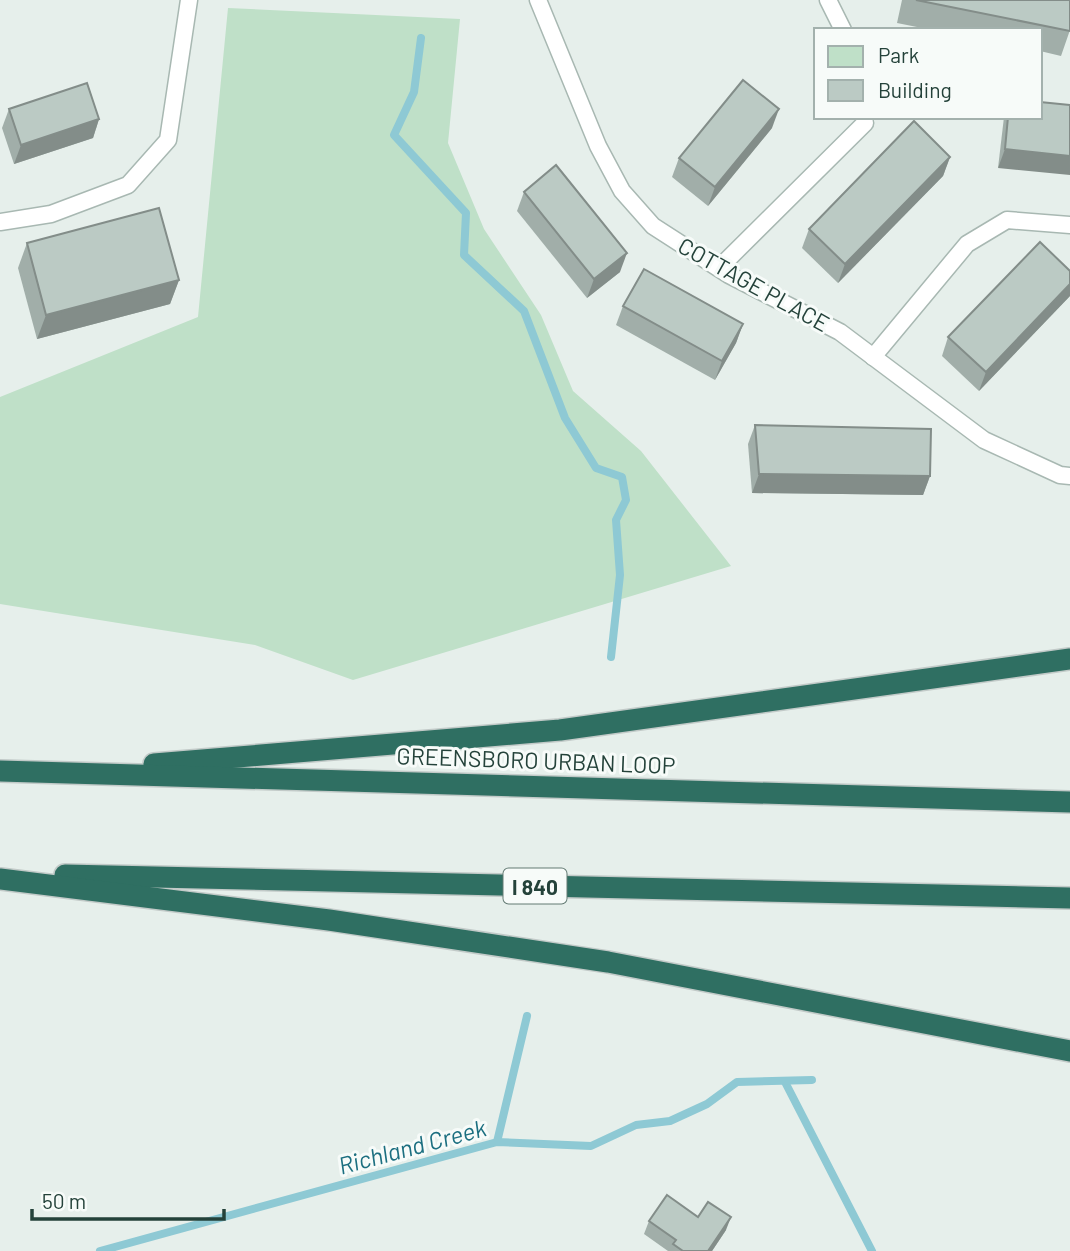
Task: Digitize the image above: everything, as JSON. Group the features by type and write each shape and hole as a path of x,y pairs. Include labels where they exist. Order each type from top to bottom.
{"highway":[{"path":"45,772 547,732 1070,659"},
{"name":"GREENSBORO URBAN LOOP","path":"0,771 1070,802"},
{"name":"I 840","path":"0,874 1070,898"},
{"path":"0,879 329,919 608,962 1070,1051"}],"lane":[{"path":"0,222 51,214 128,185 168,140 189,0"},
{"name":"COTTAGE PLACE","path":"538,0 598,146 622,191 653,226 719,268 840,332 984,440 1060,475 1070,476"},
{"path":"828,0 842,28"},
{"path":"719,268 865,123"},
{"path":"873,357 967,244 1007,220 1070,225"}],"green space":[{"path":"228,8 460,19 448,143 484,229 541,315 573,391 641,451 731,566 353,680 255,645 0,604 0,397 198,317"}],"building":[{"path":"916,0 1070,0 1070,31"},
{"path":"743,80 779,109 715,187 679,158"},
{"path":"87,83 99,119 21,145 9,109"},
{"path":"1042,102 1070,105 1070,156 1005,149 1008,119 1042,119"},
{"path":"914,121 950,157 845,264 809,229"},
{"path":"556,165 627,253 594,279 524,192"},
{"path":"159,208 179,280 46,315 27,243"},
{"path":"1040,242 1070,271 1070,284 986,372 948,337"},
{"path":"644,269 743,324 722,361 623,306"},
{"path":"755,425 931,429 930,476 759,474"},
{"path":"667,1195 698,1217 708,1202 731,1217 708,1251 683,1251 673,1244 676,1240 649,1221"}],"waterway":[{"path":"421,38 414,92 394,135 466,213 464,255 524,311 565,418 596,468 622,477 626,500 616,520 620,575 611,657"},
{"path":"497,1142 527,1016"},
{"name":"Richland Creek","path":"100,1251 497,1142 591,1146 636,1125 670,1121 707,1104 737,1082 812,1080"},
{"path":"785,1082 872,1251"}]}
